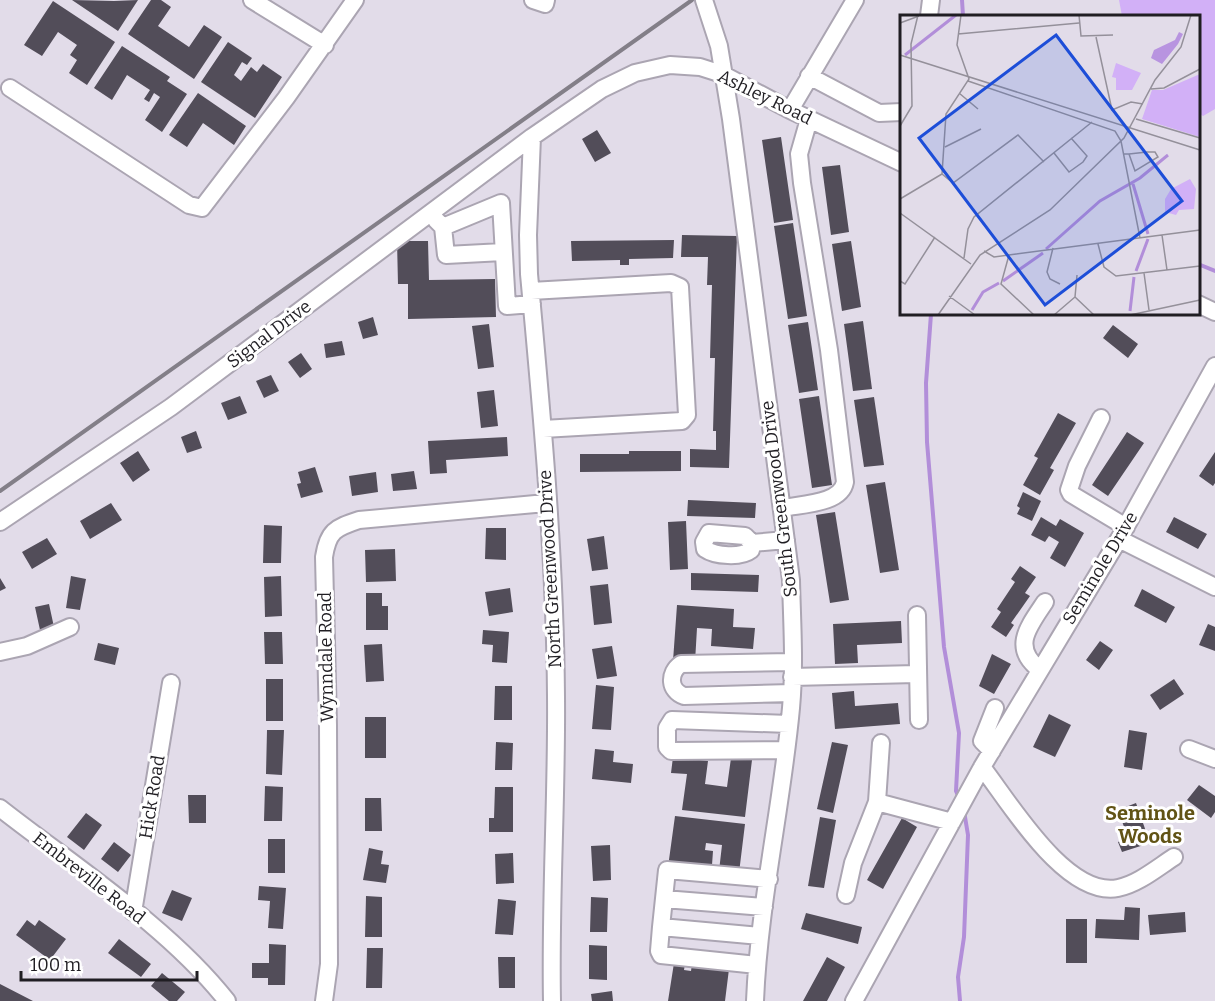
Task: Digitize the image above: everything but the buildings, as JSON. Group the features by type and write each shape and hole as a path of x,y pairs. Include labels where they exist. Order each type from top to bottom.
{"street":[{"path":"252,0 325,45"},
{"path":"10,88 189,205 202,208 325,45 355,0"},
{"name":"South Greenwood Drive","path":"705,0 719,46 731,119 786,540 792,677 789,724 760,936 755,1001"},
{"path":"790,110 855,0"},
{"path":"929,15 931,0"},
{"name":"Ashley Road","path":"532,137 602,89 636,73 670,64 700,67 722,74 790,110 900,162"},
{"path":"809,76 879,112 900,112"},
{"path":"783,508 837,496 844,489 845,482 829,350 799,154 809,119"},
{"name":"Signal Drive","path":"0,522 171,407 532,137"},
{"name":"North Greenwood Drive","path":"532,137 528,219 531,298 554,590 556,698 551,915 552,1001"},
{"path":"443,227 501,203 507,306 531,298 671,283 680,287 684,321 687,415 682,421 543,429"},
{"path":"430,214 443,227 446,255 503,252"},
{"path":"502,220 528,219"},
{"path":"1200,305 1215,312"},
{"name":"Seminole Drive","path":"858,999 982,767 1123,533 1215,366"},
{"path":"1101,418 1077,466 1069,490 1071,494 1123,533 1215,587"},
{"name":"Wynndale Road","path":"324,1001 328,964 328,725 324,557 326,543 331,532 359,520 546,503"},
{"path":"752,543 786,540"},
{"path":"1040,669 1026,655 1025,639 1045,602"},
{"path":"917,615 920,651 916,674 919,720"},
{"path":"0,652 27,646 70,627"},
{"path":"792,677 684,696 676,693 672,688 673,674 681,664 792,677 916,674"},
{"name":"Hick Road","path":"134,912 171,683"},
{"path":"992,751 982,741 995,708"},
{"path":"786,750 671,751 667,747 668,728 672,720 789,724"},
{"path":"846,895 854,863 877,802 881,743"},
{"path":"1189,749 1215,759"},
{"path":"982,767 1058,864 1074,878 1094,886 1116,888 1135,882 1174,857"},
{"path":"877,802 959,810"},
{"name":"Embreville Road","path":"0,808 134,912 183,954 227,1001"},
{"path":"757,964 662,956 659,951 667,870 769,879"},
{"path":"663,899 764,907"},
{"path":"661,927 760,936"}],"shaded area":[{"path":"1119,0 1215,0 1215,109 1203,116 1200,114 1200,15 1122,15"}],"waterway":[{"path":"962,0 963,15"},
{"path":"1200,265 1215,271"},
{"path":"931,315 926,383 927,442 944,647 959,733 956,791 959,798"},
{"path":"960,1001 958,977 964,937 968,835 964,811"}],"railway":[{"path":"0,491 692,0"}],"district":[{"name":"Seminole Woods","path":"1150,824"}]}
